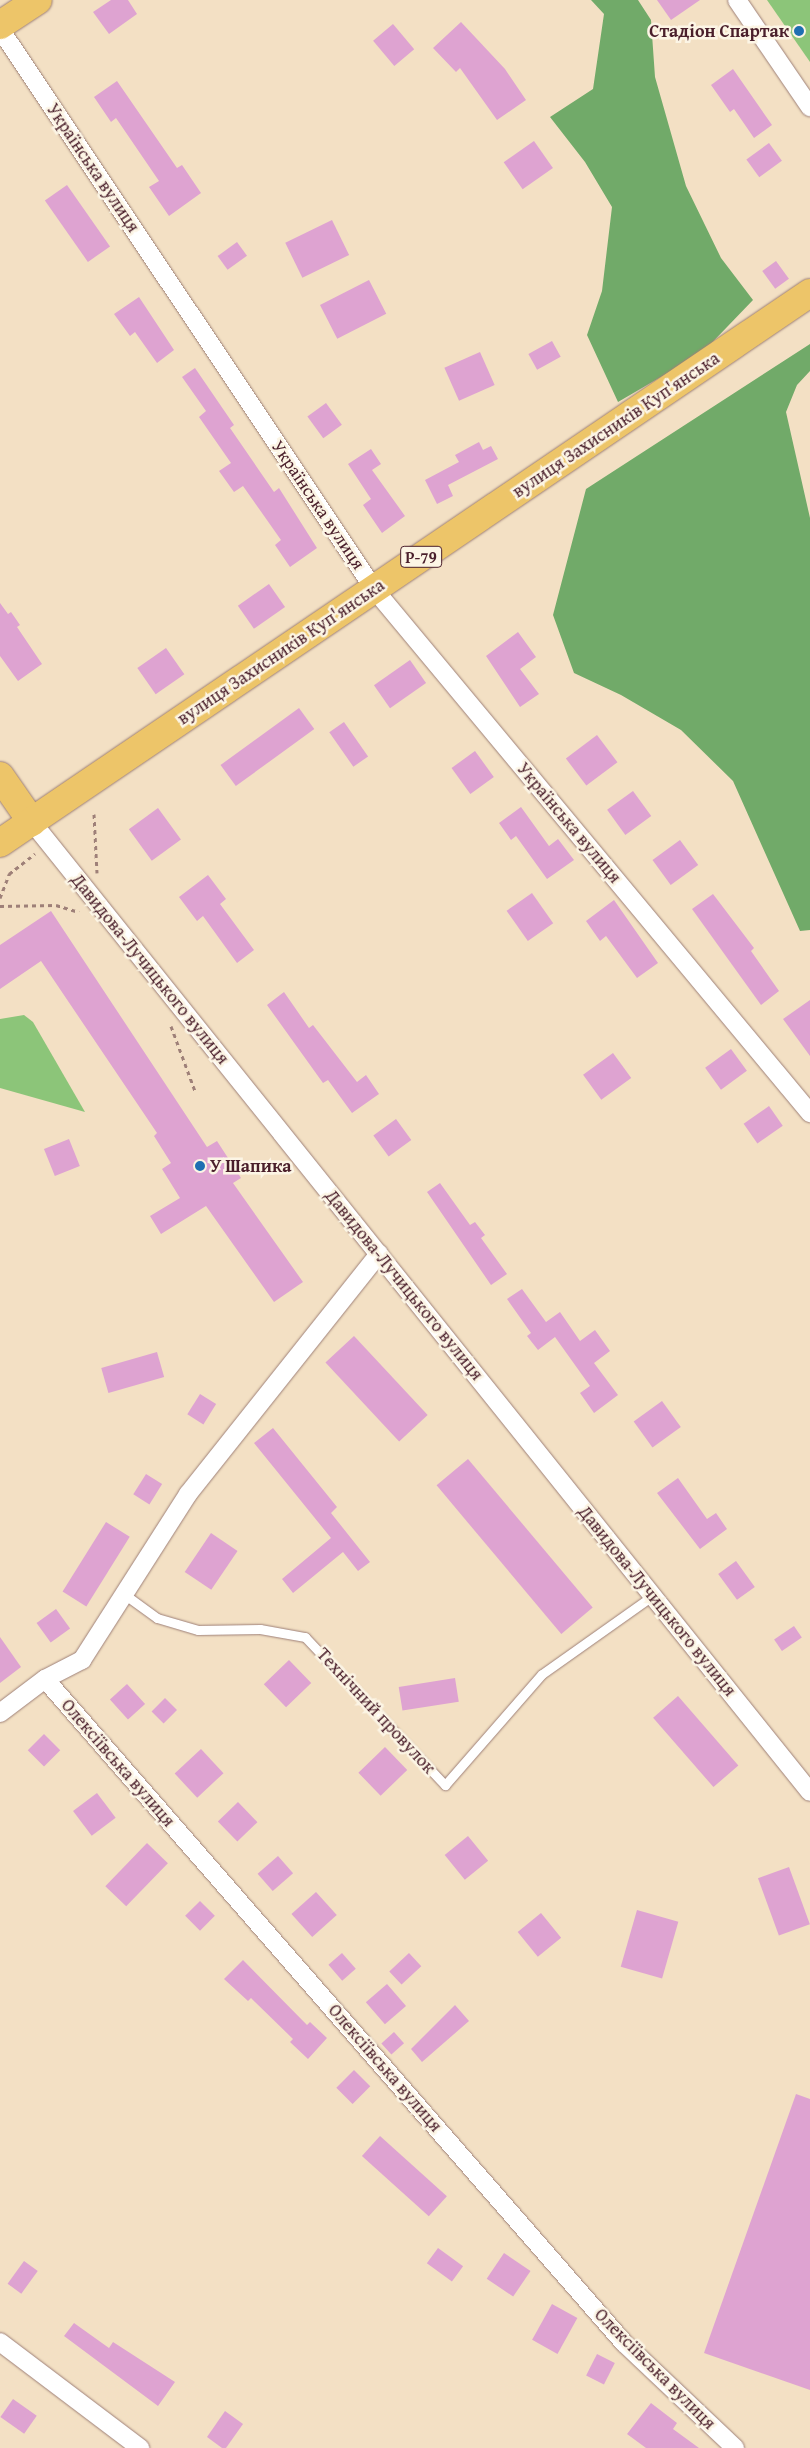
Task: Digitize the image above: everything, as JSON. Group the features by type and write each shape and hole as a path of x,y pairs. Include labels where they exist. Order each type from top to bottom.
{"main road":[{"path":"0,27 38,0"},
{"name":"вулиця Захисників Куп'янська","path":"0,844 810,293"},
{"name":"Давидова-Лучицького вулиця","path":"0,776 32,822"}],"street":[{"path":"737,0 810,107"},
{"name":"Українська вулиця","path":"0,27 374,589 810,1113"},
{"name":"Давидова-Лучицького вулиця","path":"32,822 810,1792"},
{"path":"0,1713 45,1679 82,1660 188,1494 379,1254"},
{"name":"Олексіївська вулиця","path":"45,1679 624,2343 735,2448"},
{"path":"0,2342 140,2448"}],"lane":[{"name":"Технічний провулок","path":"124,1594 157,1618 198,1630 260,1629 306,1637 445,1785 542,1674 652,1596"}],"path":[{"path":"0,906 56,904 100,918 94,814"},
{"path":"0,898 9,874 49,843"},
{"path":"170,1021 195,1091"}],"green space":[{"path":"591,0 638,0 651,20 655,77 686,186 721,258 753,300 702,353 618,402 587,335 602,291 612,207 585,162 550,117 593,89 604,14"},
{"name":"Стадіон Спартак","path":"767,0 810,0 810,62"},
{"path":"810,344 810,371 797,385 786,412 810,518 810,930 800,931 733,781 681,730 621,695 574,673 553,615 586,489"},
{"path":"24,1015 33,1022 85,1112 0,1088 0,1019"}],"building":[{"path":"111,0 128,0 137,14 109,34 93,12"},
{"path":"657,0 700,0 671,20"},
{"path":"461,22 505,69 526,100 497,120 460,68 456,72 433,48"},
{"path":"393,24 414,49 394,66 373,41"},
{"path":"733,69 772,125 754,138 734,109 730,112 711,85"},
{"path":"117,81 177,168 182,165 201,193 169,216 149,187 159,181 116,118 111,122 94,97"},
{"path":"534,141 553,168 523,189 504,162"},
{"path":"769,143 782,161 759,177 746,159"},
{"path":"67,185 110,246 88,262 45,200"},
{"path":"332,220 349,255 302,278 285,243"},
{"path":"237,242 247,256 228,270 218,256"},
{"path":"776,261 789,279 775,289 762,271"},
{"path":"369,280 386,314 337,339 320,305"},
{"path":"139,297 174,350 157,363 135,332 130,336 114,314"},
{"path":"552,341 561,357 537,370 528,354"},
{"path":"480,352 495,385 459,401 444,368"},
{"path":"195,368 234,425 230,428 274,492 279,488 317,548 290,567 275,545 281,540 243,486 234,492 219,471 231,463 199,417 206,411 182,377"},
{"path":"326,403 342,425 323,438 307,417"},
{"path":"479,442 483,450 491,446 498,459 448,485 453,496 437,504 425,480 459,462 455,455"},
{"path":"371,449 381,464 372,470 405,516 382,533 363,505 371,499 348,464"},
{"path":"269,584 285,607 254,629 238,606"},
{"path":"0,603 8,614 11,612 20,625 17,627 42,664 18,681 0,656"},
{"path":"518,632 536,657 520,669 539,694 520,707 486,656"},
{"path":"166,648 184,674 156,694 137,668"},
{"path":"410,660 426,683 390,708 374,685"},
{"path":"299,708 314,729 236,786 221,765"},
{"path":"344,722 368,756 353,767 329,732"},
{"path":"597,735 617,762 586,786 566,758"},
{"path":"475,751 494,777 470,794 452,768"},
{"path":"633,791 651,816 625,835 607,810"},
{"path":"521,807 549,846 558,839 574,860 547,879 516,836 511,840 499,823"},
{"path":"158,808 181,840 152,861 129,829"},
{"path":"680,840 698,865 671,885 652,860"},
{"path":"208,875 226,899 220,904 254,950 237,963 203,916 197,921 179,897"},
{"path":"532,893 553,923 528,941 507,911"},
{"path":"713,894 754,948 751,951 779,991 761,1005 692,909"},
{"path":"614,900 658,963 637,978 606,936 600,941 586,921"},
{"path":"51,911 207,1147 217,1141 241,1178 233,1183 303,1282 274,1302 206,1206 161,1234 150,1216 180,1198 162,1169 171,1163 154,1136 157,1133 41,961 0,989 0,945"},
{"path":"284,992 309,1028 313,1025 357,1082 366,1075 379,1094 352,1113 328,1080 323,1083 267,1005"},
{"path":"810,1000 810,1056 783,1019"},
{"path":"731,1049 747,1071 721,1090 705,1068"},
{"path":"613,1053 631,1078 601,1100 583,1075"},
{"path":"769,1106 783,1126 757,1143 744,1124"},
{"path":"396,1119 411,1140 389,1156 373,1135"},
{"path":"69,1139 80,1166 55,1176 44,1149"},
{"path":"440,1183 470,1225 475,1222 485,1235 481,1238 507,1274 491,1285 427,1192"},
{"path":"522,1289 546,1322 560,1312 580,1341 595,1330 610,1351 594,1363 618,1395 594,1413 580,1393 590,1386 555,1337 538,1350 527,1336 531,1333 507,1299"},
{"path":"354,1336 428,1415 399,1442 325,1363"},
{"path":"157,1352 164,1377 108,1393 101,1368"},
{"path":"200,1394 216,1404 203,1424 187,1414"},
{"path":"662,1401 681,1427 652,1447 634,1422"},
{"path":"273,1428 337,1507 331,1513 370,1562 358,1571 343,1552 293,1593 282,1579 331,1538 254,1443"},
{"path":"468,1459 593,1608 561,1634 437,1485"},
{"path":"146,1474 162,1484 149,1504 133,1494"},
{"path":"678,1478 707,1519 716,1513 727,1529 700,1549 657,1493"},
{"path":"106,1522 130,1537 86,1606 63,1592"},
{"path":"211,1533 238,1551 211,1590 185,1572"},
{"path":"736,1561 755,1587 737,1600 718,1574"},
{"path":"56,1609 70,1628 51,1643 37,1623"},
{"path":"794,1626 802,1638 782,1651 774,1639"},
{"path":"0,1637 21,1667 0,1683"},
{"path":"289,1660 311,1683 286,1707 264,1684"},
{"path":"455,1678 459,1702 402,1711 399,1687"},
{"path":"127,1684 145,1704 128,1719 110,1699"},
{"path":"678,1696 738,1765 713,1787 653,1718"},
{"path":"165,1698 177,1710 164,1723 152,1711"},
{"path":"44,1734 60,1750 44,1767 28,1750"},
{"path":"385,1747 407,1770 381,1796 358,1773"},
{"path":"201,1749 224,1773 197,1798 175,1774"},
{"path":"97,1793 116,1818 92,1836 73,1811"},
{"path":"238,1802 257,1822 237,1842 218,1821"},
{"path":"468,1836 488,1861 465,1880 445,1855"},
{"path":"147,1843 168,1863 126,1906 105,1886"},
{"path":"278,1856 293,1873 273,1891 258,1874"},
{"path":"789,1867 810,1924 779,1936 758,1878"},
{"path":"316,1892 337,1915 312,1937 291,1914"},
{"path":"200,1901 215,1916 200,1931 185,1916"},
{"path":"637,1910 678,1922 662,1979 621,1967"},
{"path":"541,1913 561,1938 538,1957 518,1932"},
{"path":"342,1953 356,1969 342,1981 328,1965"},
{"path":"409,1953 421,1966 402,1985 389,1971"},
{"path":"243,1960 307,2025 310,2022 327,2038 308,2059 290,2042 293,2039 251,1998 248,2001 224,1979"},
{"path":"387,1984 406,2006 385,2024 366,2002"},
{"path":"455,2005 469,2021 422,2062 411,2049"},
{"path":"394,2032 404,2043 391,2055 381,2043"},
{"path":"354,2070 370,2086 353,2104 336,2088"},
{"path":"796,2094 810,2099 810,2390 704,2353"},
{"path":"380,2136 447,2196 429,2216 362,2156"},
{"path":"438,2248 463,2266 452,2282 427,2263"},
{"path":"504,2253 531,2271 513,2297 487,2279"},
{"path":"24,2261 38,2271 21,2294 8,2284"},
{"path":"552,2304 577,2318 557,2354 532,2340"},
{"path":"74,2323 109,2348 113,2342 175,2382 158,2406 64,2336"},
{"path":"597,2354 615,2363 604,2384 586,2375"},
{"path":"13,2399 37,2416 24,2434 0,2417"},
{"path":"651,2403 677,2423 673,2429 699,2448 646,2448 627,2434"},
{"path":"225,2411 243,2424 226,2448 222,2448 207,2437"}],"place":[{"name":"Стадіон Спартак","path":"799,31"},
{"name":"У Шапика","path":"200,1166"}]}
